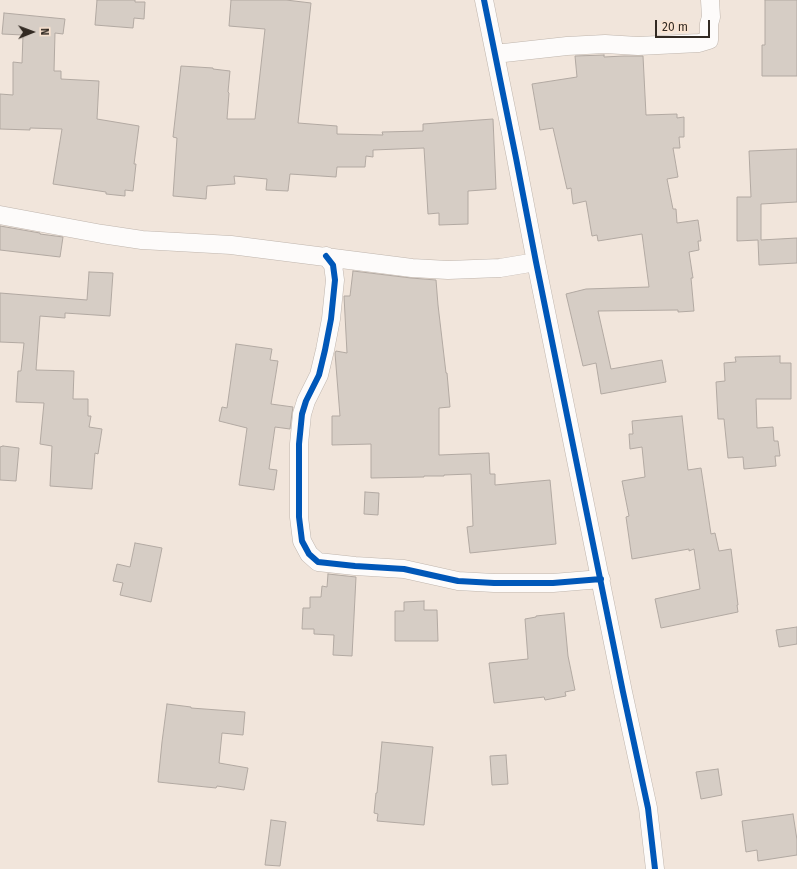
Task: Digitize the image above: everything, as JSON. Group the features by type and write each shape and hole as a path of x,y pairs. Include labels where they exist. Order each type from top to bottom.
{"street":[{"path":"484,0 648,808 655,869"},
{"path":"495,54 567,46 605,44 638,46 699,43 709,40 709,24 711,17 710,0"},
{"path":"0,215 142,240 231,245 412,268 448,270 500,268 536,262"},
{"path":"326,256 333,265 335,280 331,319 319,375 306,401 302,414 299,444 299,517 302,541 309,554 318,562 404,569 458,581 546,583 601,579"}],"building":[{"path":"97,0 135,0 135,2 145,2 144,19 134,18 133,28 95,25"},
{"path":"231,0 286,0 311,3 298,123 337,126 337,134 383,135 382,132 423,131 423,124 493,119 496,189 468,191 468,224 439,225 439,213 428,214 424,148 373,150 373,157 366,156 365,167 337,167 336,177 290,174 288,191 266,190 267,179 234,176 235,184 207,186 206,199 173,196 177,138 173,137 181,66 213,68 230,71 227,119 255,119 265,29 229,26"},
{"path":"765,0 797,0 797,76 762,76 762,45 765,45"},
{"path":"4,13 65,19 63,34 55,33 54,71 61,71 61,79 99,81 97,119 139,126 134,164 136,164 133,191 125,190 125,196 53,184 62,129 0,129 0,94 13,95 13,62 22,63 23,35 2,34"},
{"path":"604,55 604,57 643,56 646,115 677,114 677,118 684,117 684,137 679,137 680,148 673,148 678,177 667,179 673,209 676,209 677,223 698,220 701,241 698,241 699,250 689,252 693,278 691,278 694,311 598,311 611,369 662,360 666,382 601,394 596,363 583,366 566,294 586,289 649,287 642,234 598,241 597,235 592,236 586,201 573,204 571,188 567,189 553,128 540,130 532,84 577,77 575,56"},
{"path":"797,149 797,202 761,204 761,240 797,238 797,263 759,265 758,240 737,241 737,197 751,197 749,151"},
{"path":"0,226 63,237 60,257 0,250"},
{"path":"353,271 436,280 450,407 439,408 439,455 489,453 490,474 495,474 495,485 550,480 556,544 470,553 467,527 473,526 471,474 371,478 371,444 332,445 332,416 340,416 335,353 336,351 347,353 344,296 350,296"},
{"path":"89,272 113,273 110,316 65,313 65,318 40,316 36,370 74,371 73,399 88,399 88,416 91,416 89,427 102,429 98,454 95,453 92,489 50,486 52,446 40,444 44,403 16,402 18,371 21,371 24,343 0,342 0,293 87,300"},
{"path":"236,344 272,349 270,360 278,361 271,404 293,407 290,429 275,427 269,469 277,470 274,490 239,485 247,428 219,421 222,407 227,408"},
{"path":"780,356 780,363 791,363 791,399 756,399 757,428 773,427 774,441 778,441 780,456 775,456 776,466 744,469 743,457 728,458 724,419 718,419 716,382 725,381 724,363 736,362 735,357"},
{"path":"682,416 688,470 701,468 711,534 715,533 719,551 731,549 738,612 661,628 655,599 700,589 694,549 632,559 626,517 629,516 622,481 645,477 642,447 630,449 629,434 633,434 632,421"},
{"path":"0,447 19,448 16,481 0,480"},
{"path":"365,492 379,493 378,515 364,514"},
{"path":"135,543 162,548 151,602 120,595 123,583 113,581 117,564 130,567"},
{"path":"328,574 356,577 352,656 333,655 334,635 314,634 314,629 302,629 303,608 310,608 310,597 321,597 322,586 327,587"},
{"path":"424,601 424,610 437,610 438,641 395,641 395,611 404,611 404,602"},
{"path":"564,613 568,656 575,690 565,692 566,696 545,700 544,697 494,703 489,663 528,659 525,619 536,616"},
{"path":"797,627 797,644 779,647 776,630"},
{"path":"167,704 191,708 245,712 243,735 222,733 219,763 248,768 244,790 217,786 216,788 158,782"},
{"path":"382,742 433,747 424,825 377,821 378,814 374,813"},
{"path":"506,755 508,784 492,785 490,756"},
{"path":"718,769 722,795 701,799 696,772"},
{"path":"793,814 797,840 797,855 758,861 757,850 746,852 742,821"},
{"path":"271,820 286,822 280,866 265,865"}],"cycle path":[{"path":"484,0 623,692 648,808 655,869"},
{"path":"326,256 333,265 335,280 331,319 319,375 306,401 302,414 299,444 299,517 302,541 309,554 318,562 404,569 458,581 494,583 553,583 601,579"}]}
